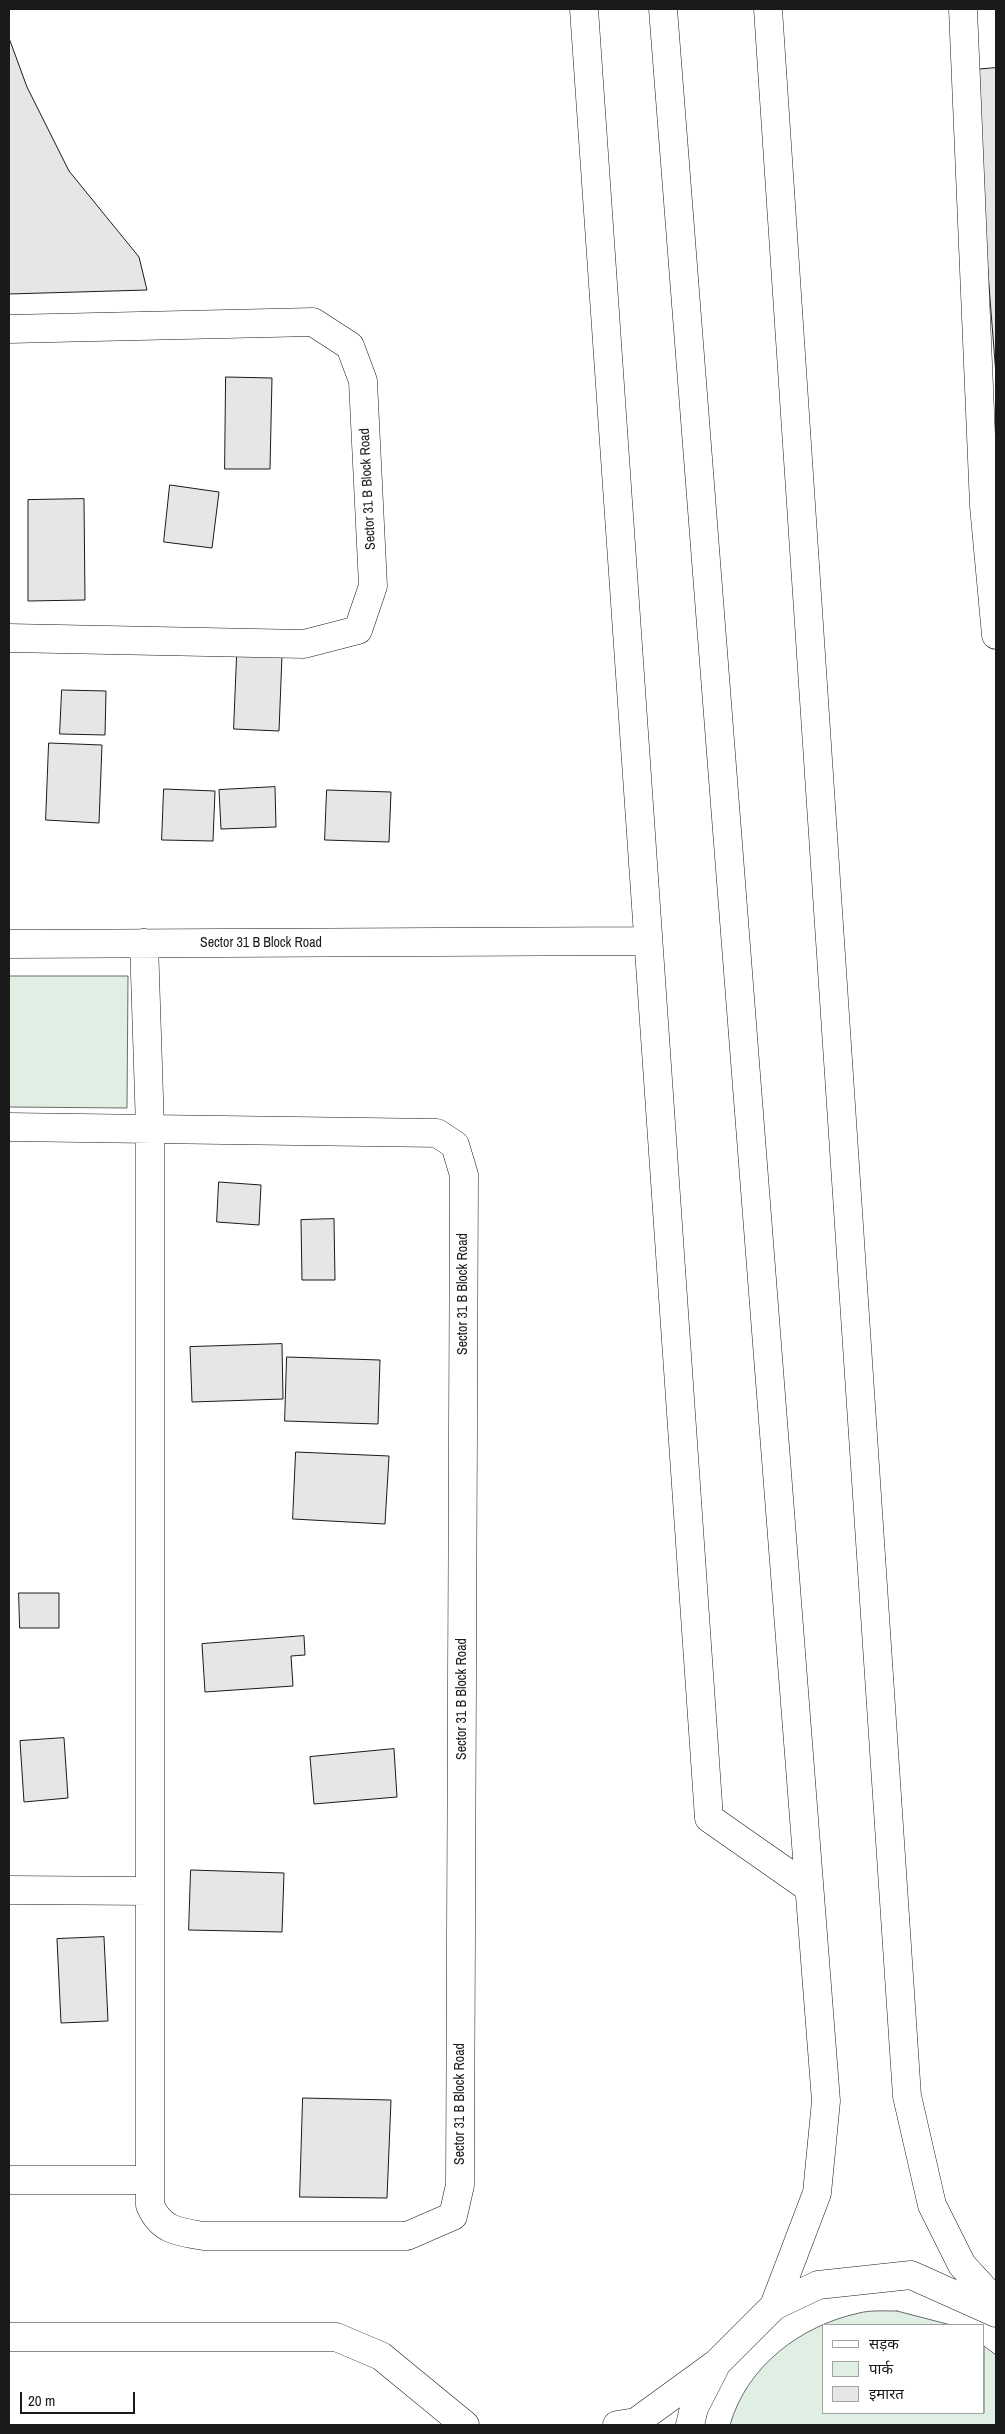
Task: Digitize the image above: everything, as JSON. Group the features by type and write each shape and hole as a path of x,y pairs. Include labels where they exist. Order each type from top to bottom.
{"street":[{"path":"584,9 709,1818 809,1888"},
{"path":"663,9 826,2101 817,2193 774,2306"},
{"path":"768,9 908,2096 932,2205 962,2265 996,2302"},
{"path":"963,9 984,506 996,635"},
{"name":"Sector 31 B Block Road","path":"9,329 313,322 350,346 363,381 373,586 358,630 304,644 9,638"},
{"name":"Sector 31 B Block Road","path":"9,944 648,941"},
{"name":"Sector 31 B Block Road","path":"9,1127 150,1128 437,1133 455,1145 464,1175 460,2185 453,2216 407,2236 204,2236 176,2232 155,2217 150,2205 150,1128 144,944"},
{"path":"9,1890 149,1890"},
{"path":"9,2180 149,2180"},
{"path":"617,2425 636,2422 717,2364 774,2306 818,2285 911,2275 996,2313"},
{"path":"9,2338 336,2337 381,2356 465,2425"},
{"path":"690,2425 694,2408 717,2364"}],"green space":[{"path":"9,976 128,976 127,1108 9,1107"},
{"path":"873,2311 897,2311 947,2324 825,2324 837,2319"},
{"path":"822,2325 822,2414 985,2414 985,2347 996,2355 996,2425 730,2425 738,2404 749,2384 763,2367 779,2352"}],"building":[{"path":"9,38 27,87 69,171 139,257 147,290 9,294"},
{"path":"996,68 996,375 972,70"},
{"path":"226,377 272,378 270,469 225,469"},
{"path":"170,485 219,492 212,548 164,542"},
{"path":"84,499 85,600 28,601 28,500"},
{"path":"237,655 282,656 279,731 234,729"},
{"path":"62,690 106,691 105,735 60,734"},
{"path":"49,743 102,745 99,823 46,820"},
{"path":"275,787 276,827 221,829 219,790"},
{"path":"164,789 215,791 213,841 162,840"},
{"path":"327,790 391,792 389,842 325,840"},
{"path":"219,1182 261,1185 259,1225 217,1222"},
{"path":"334,1219 335,1280 302,1280 301,1220"},
{"path":"282,1344 283,1399 192,1402 190,1347"},
{"path":"287,1357 380,1360 378,1424 285,1421"},
{"path":"296,1452 389,1456 385,1524 293,1519"},
{"path":"19,1593 59,1593 59,1628 20,1628"},
{"path":"304,1636 305,1655 291,1656 293,1686 205,1692 202,1644"},
{"path":"64,1738 68,1798 24,1802 20,1741"},
{"path":"394,1749 397,1797 314,1804 310,1757"},
{"path":"191,1870 284,1873 282,1932 189,1930"},
{"path":"104,1937 108,2021 61,2023 57,1939"},
{"path":"303,2098 391,2100 387,2198 300,2197"}]}
